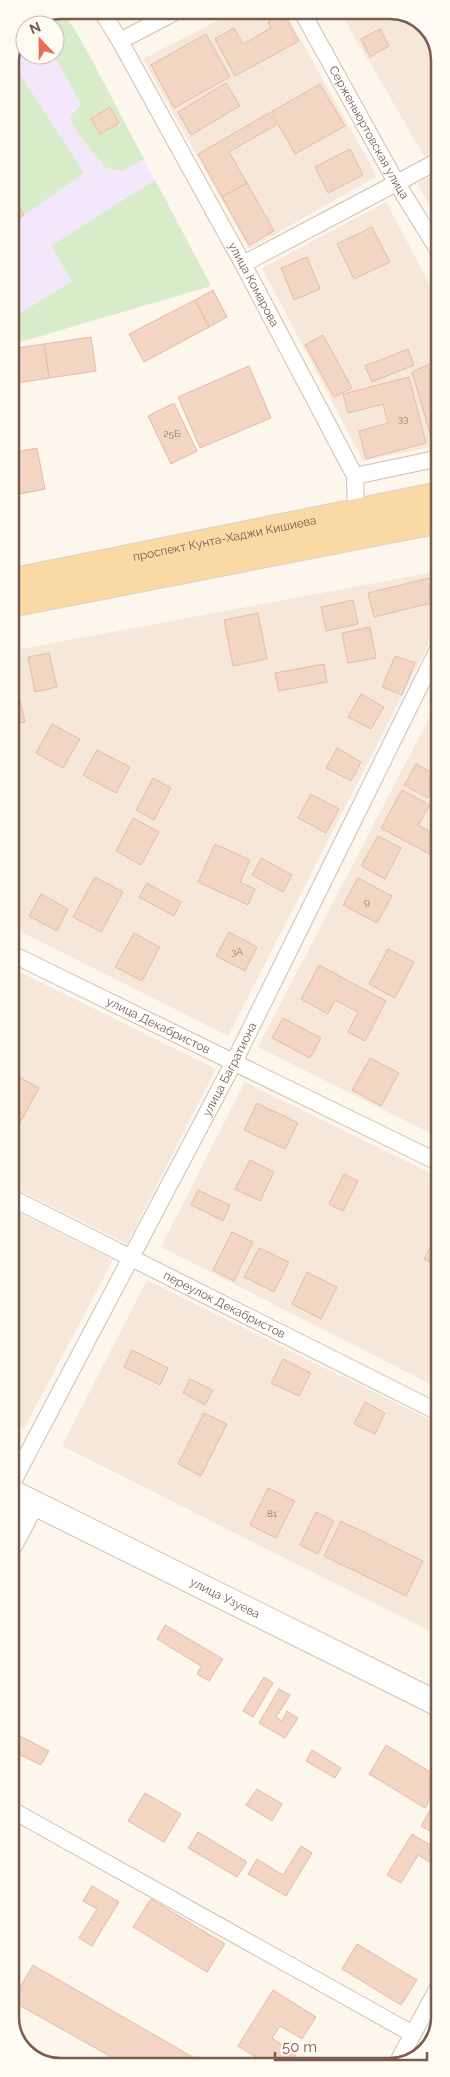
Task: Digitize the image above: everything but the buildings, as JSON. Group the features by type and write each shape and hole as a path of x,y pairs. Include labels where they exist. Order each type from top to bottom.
{"main road":[{"name":"проспект Кунта-Хаджи Кишиева","path":"19,580 356,513 431,519"},
{"name":"проспект Кунта-Хаджи Кишиева","path":"19,602 431,522"},
{"name":"улица Узуева","path":"19,1495 431,1700"}],"street":[{"name":"улица Комарова","path":"107,19 243,264 355,476 356,513"},
{"path":"120,41 162,19"},
{"name":"Серженьюртовская улица","path":"306,19 396,182 431,239"},
{"path":"243,264 431,164"},
{"path":"355,476 431,460"},
{"path":"306,546 356,513"},
{"name":"улица Багратиона","path":"19,1470 234,1062 431,663"},
{"name":"улица Декабристов","path":"19,957 431,1159"},
{"name":"переулок Декабристов","path":"19,1200 431,1408"},
{"path":"19,1531 34,1502"},
{"path":"19,1814 413,2034"},
{"path":"400,2056 431,2001"}],"shaded area":[{"path":"65,19 68,19 81,40 211,286 19,341 19,65 65,65"},
{"path":"221,19 289,19 377,176 249,249 143,59"},
{"path":"344,19 398,20 413,26 426,39 431,60 431,156 426,159"},
{"path":"431,176 431,207 417,183"},
{"path":"386,202 431,287 431,447 363,461 262,268"},
{"path":"431,573 431,640 228,1036 19,931 19,649"},
{"path":"431,714 431,1134 258,1047"},
{"path":"19,971 216,1069 127,1244 19,1190"},
{"path":"245,1082 431,1174 431,1384 161,1247"},
{"path":"19,1213 113,1260 24,1429 19,1427"},
{"path":"147,1280 431,1421 431,1631 62,1446"}],"green space":[{"path":"65,19 68,19 81,40 144,159 122,171 106,168 77,132 70,117 81,104 60,65 65,65"},
{"path":"19,74 84,173 24,215 19,207"},
{"path":"155,180 211,286 19,341 19,314 72,281 51,246"}]}
